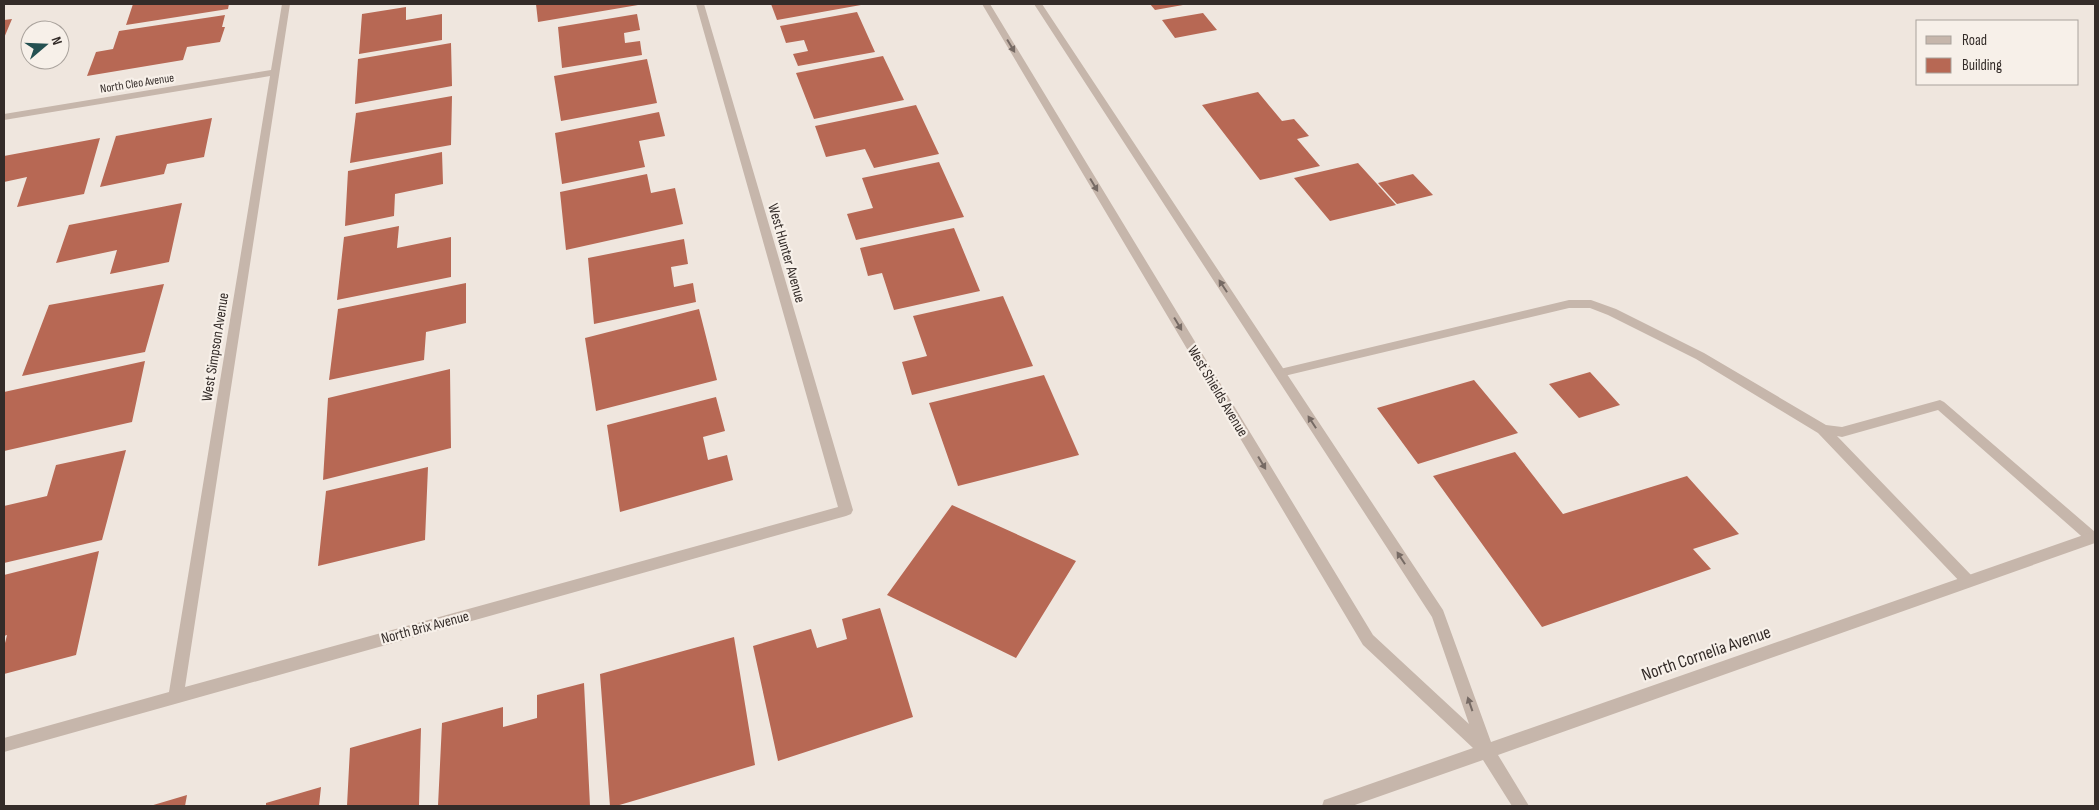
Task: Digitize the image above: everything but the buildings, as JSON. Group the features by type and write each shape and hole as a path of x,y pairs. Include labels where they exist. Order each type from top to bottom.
{"street":[{"name":"West Simpson Avenue","path":"176,696 286,4"},
{"name":"West Hunter Avenue","path":"700,4 846,510"},
{"name":"West Shields Avenue","path":"986,4 1368,640 1486,750"},
{"name":"West Shields Avenue","path":"1038,4 1438,614 1486,750 1521,806"},
{"name":"North Cleo Avenue","path":"4,117 275,72"},
{"path":"1280,373 1568,304 1591,304 1612,312 1700,356 1823,430 1968,581"},
{"path":"1823,430 1842,432 1940,405 2094,537"},
{"name":"North Brix Avenue","path":"4,745 846,510"},
{"name":"North Cornelia Avenue","path":"1330,806 2094,537"}]}
